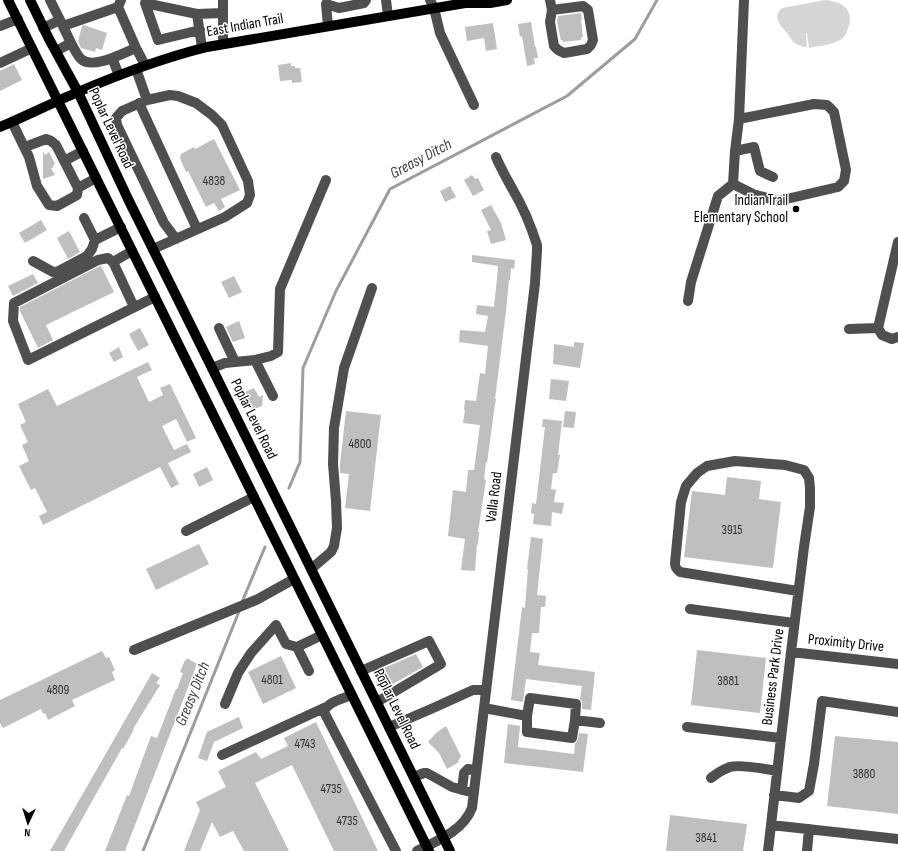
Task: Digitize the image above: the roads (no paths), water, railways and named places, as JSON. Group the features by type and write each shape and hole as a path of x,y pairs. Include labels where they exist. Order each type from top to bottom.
{"main road":[{"path":"8,0 427,849"},
{"name":"Poplar Level Road","path":"30,0 43,28 78,92 128,199 450,851"},
{"name":"East Indian Trail","path":"0,127 78,92 140,67 202,48 223,43 388,16 432,4 490,3 507,0"}],"street":[{"path":"50,0 71,43 82,60 91,63 99,62 136,48"},
{"path":"223,0 223,43"},
{"path":"328,1 340,8 364,3 366,0"},
{"path":"386,0 388,16"},
{"path":"688,302 690,282 718,196 733,184 739,119 744,0"},
{"path":"328,1 328,26"},
{"path":"43,28 119,3 136,48 140,67 143,101 197,229"},
{"path":"200,30 158,40 145,3 197,14 223,13"},
{"path":"432,4 440,33 474,105"},
{"path":"551,5 584,6 588,10 593,40 587,49 564,53 554,46 550,22 551,5"},
{"path":"197,14 202,48"},
{"path":"0,26 18,19"},
{"path":"56,51 71,43"},
{"path":"0,63 32,48"},
{"path":"112,58 119,76"},
{"path":"153,249 176,239 197,229 225,217 247,203 250,195 248,181 222,126 212,115 196,103 178,96 170,95 143,101 122,111 116,118 117,125 164,222 176,239"},
{"path":"733,184 753,194 778,201 838,187 844,182 846,170 834,112 827,104 814,104 739,119"},
{"path":"12,122 25,147 38,186 49,205 57,206 77,195 78,188 56,145 46,139 25,147"},
{"path":"735,151 754,147 760,171 773,177"},
{"path":"64,161 83,151"},
{"name":"Valla Road","path":"417,851 427,849 456,829 469,816 472,808 538,251 520,203 514,190 500,168 496,157"},
{"path":"78,188 96,178"},
{"path":"212,368 225,363 255,360 271,356 278,352 280,289 326,180"},
{"path":"84,218 95,240"},
{"path":"33,261 53,272 57,272 87,256 92,249 95,240 120,227"},
{"path":"898,242 878,328 882,335 892,339 898,337"},
{"path":"113,262 132,251"},
{"path":"134,307 113,262 108,258 98,260 14,303 12,321 28,360 155,297"},
{"path":"311,569 331,552 334,546 337,528 333,464 334,428 344,368 372,288"},
{"path":"219,328 235,362"},
{"path":"849,329 878,328"},
{"path":"255,360 273,396"},
{"name":"Business Park Drive","path":"768,851 794,623 810,507 809,478 804,470 785,465 735,461 707,466 697,473 686,486 681,502 675,563 675,566 680,572 798,591"},
{"path":"186,531 254,497"},
{"path":"134,650 252,601 294,579"},
{"path":"690,610 794,623"},
{"path":"225,704 238,673 252,652 276,625 286,644 296,648 309,671"},
{"path":"296,648 322,635"},
{"path":"361,671 429,641 441,664 377,702"},
{"name":"Proximity Drive","path":"791,652 898,664"},
{"path":"375,665 391,694"},
{"path":"389,727 473,690 486,690"},
{"path":"222,755 352,695"},
{"path":"530,698 576,704 575,720 572,738 528,732 527,716 530,698"},
{"path":"774,795 799,798 809,791 822,701 898,712"},
{"path":"326,707 324,712 396,851"},
{"path":"484,708 527,716"},
{"path":"575,720 600,723"},
{"path":"687,728 781,738"},
{"path":"711,778 729,768 737,766 777,771"},
{"path":"462,790 464,773 468,769 476,770"},
{"path":"414,777 427,773 452,787 474,793"},
{"path":"771,825 898,839"},
{"path":"807,851 810,829"}],"waterway":[{"name":"Greasy Ditch","path":"289,488 300,462 303,368 336,291 390,189 567,96 635,39 657,0"},
{"name":"Greasy Ditch","path":"242,602 265,547"},
{"name":"Greasy Ditch","path":"143,851 240,609"}],"place":[{"name":"Indian Trail Elementary School","path":"796,209"}]}
